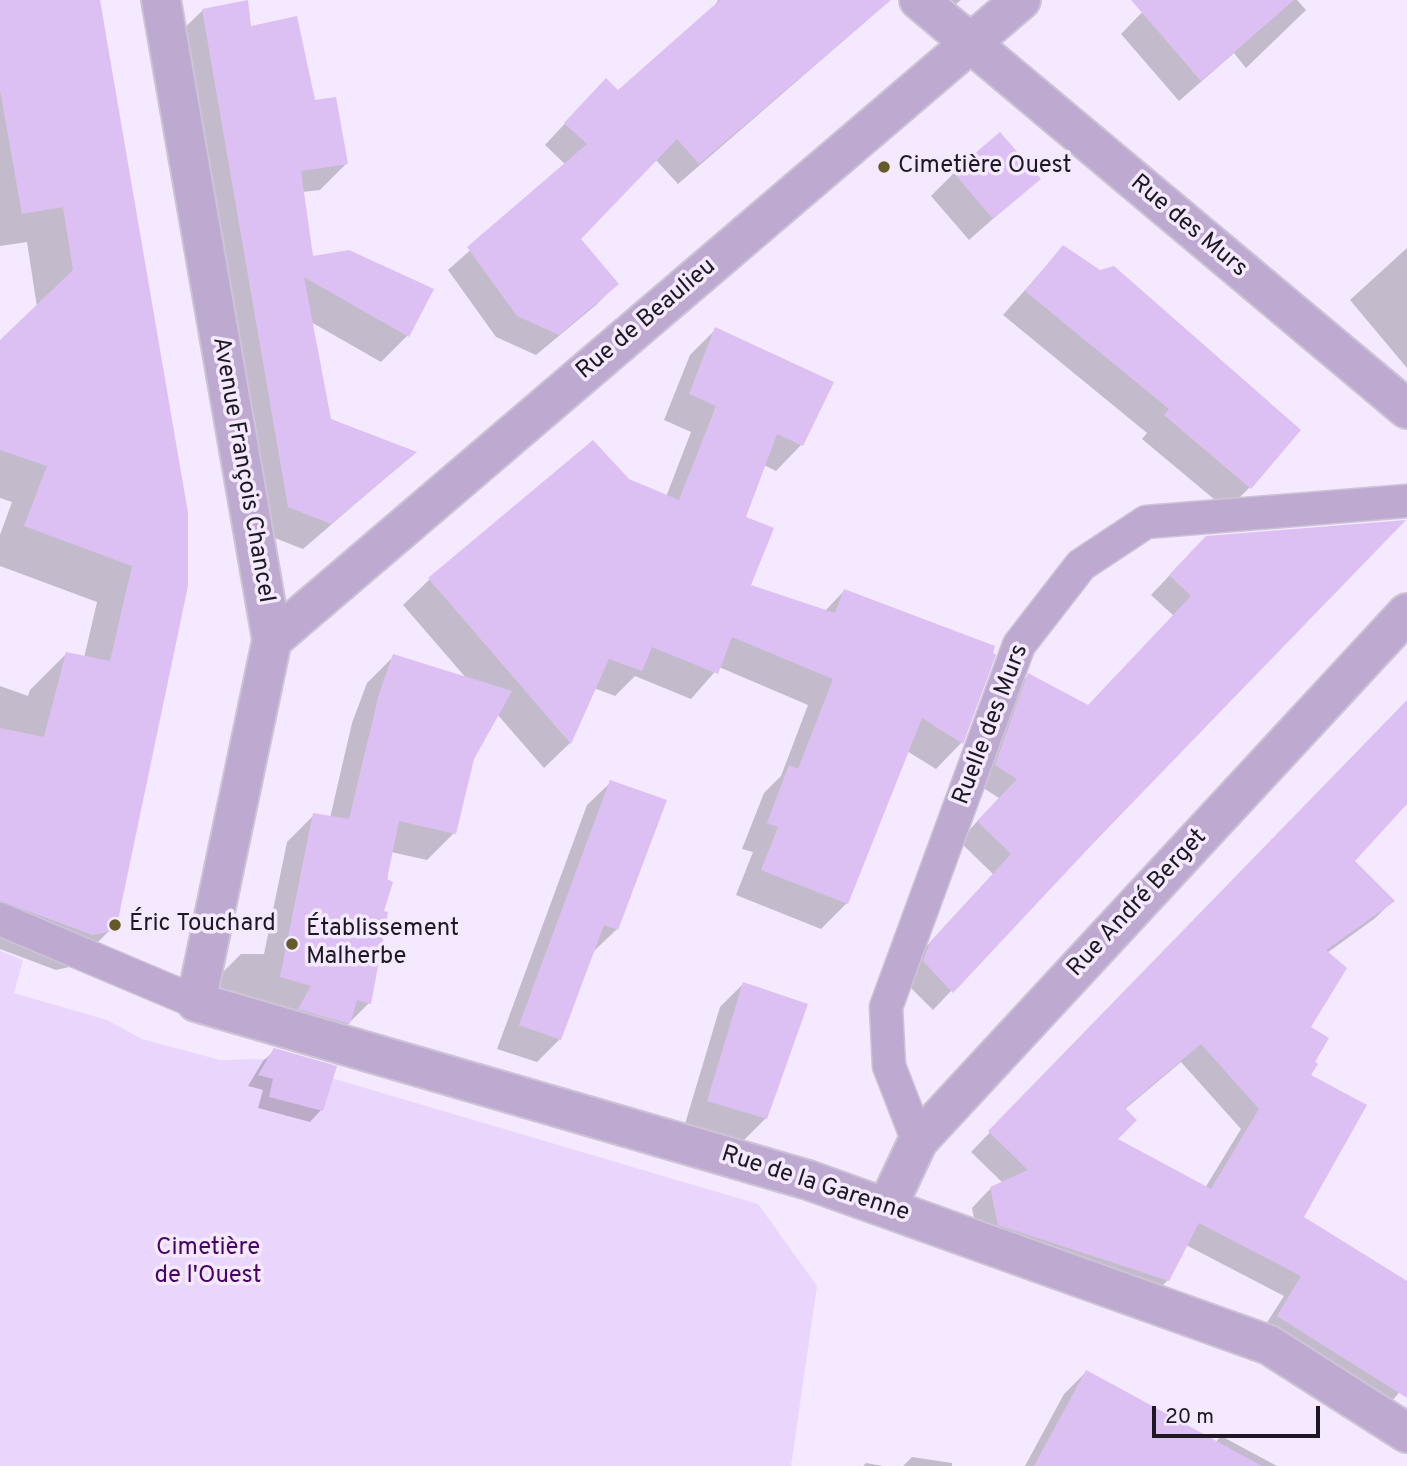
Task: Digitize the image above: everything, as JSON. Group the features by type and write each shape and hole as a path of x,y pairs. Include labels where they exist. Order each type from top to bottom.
{"street":[{"name":"Avenue François Chancel","path":"161,0 272,640 196,1002"},
{"name":"Rue des Murs","path":"919,0 1406,405"},
{"name":"Rue de Beaulieu","path":"272,640 1021,0"},
{"name":"Rue André Berget","path":"887,1207 918,1142 1407,613"},
{"name":"Rue de la Garenne","path":"196,1002 808,1180 887,1207 1269,1345 1407,1433"}],"lane":[{"name":"Ruelle des Murs","path":"918,1142 889,1066 886,1007 1019,645 1081,565 1146,522 1407,501"},
{"path":"0,919 196,1002"}],"green space":[{"name":"Cimetière de l'Ouest","path":"0,951 23,960 14,993 107,1020 142,1039 220,1060 267,1059 758,1204 817,1286 791,1466 0,1466"}],"building":[{"path":"0,0 100,0 188,513 188,586 118,920 112,931 93,935 0,901 0,728 44,737 66,652 110,661 132,566 24,526 47,466 0,450 0,340 73,270 63,207 22,214 0,90"},
{"path":"248,0 251,26 297,16 315,100 336,97 348,164 301,171 313,256 349,250 434,289 409,337 304,277 331,419 417,452 331,524 288,507 202,9"},
{"path":"720,0 891,0 699,164 677,139 581,239 619,284 559,335 517,316 467,247 587,144 564,123 606,78 618,90"},
{"path":"1131,0 1294,0 1201,81"},
{"path":"1000,132 1041,179 993,219 953,172"},
{"path":"1063,245 1100,270 1114,266 1301,430 1251,489 1164,415 1169,409 1025,291"},
{"path":"715,327 834,382 803,446 777,434 746,517 774,528 751,585 835,613 844,589 995,646 993,653 996,655 963,744 922,718 848,904 761,870 778,827 767,823 789,765 798,769 833,679 732,637 718,674 652,647 642,671 609,659 571,744 428,578 593,440 629,479 679,500 716,406 689,394"},
{"path":"1406,520 1099,837 953,993 923,961 930,942 1011,854 977,821 1017,779 995,765 1028,673 1088,705 1191,596 1169,575 1206,536"},
{"path":"393,654 512,691 474,759 456,834 399,821 387,879 393,882 384,911 388,912 371,1004 357,1000 350,1024 298,1009 311,986 280,977 313,813 349,819 379,694"},
{"path":"1407,700 1407,804 1355,861 1395,901 1326,950 1347,968 1311,1027 1329,1038 1311,1075 1367,1105 1304,1217 1407,1281 1407,1398 1277,1316 1301,1276 1199,1223 1169,1281 998,1225 990,1187 1028,1170 988,1131","holes":["1201,1044 1259,1109 1211,1189 1118,1139 1137,1120 1125,1108"]},
{"path":"610,780 667,800 618,930 604,925 561,1040 519,1025"},
{"path":"743,982 808,1004 767,1119 707,1101"},
{"path":"274,1048 337,1066 323,1111 269,1097 273,1079 258,1075"},
{"path":"1086,1370 1123,1390 1262,1466 1034,1466"}],"place":[{"name":"Cimetière Ouest","path":"884,167"},
{"name":"Éric Touchard","path":"115,925"},
{"name":"Établissement Malherbe","path":"292,944"}]}
